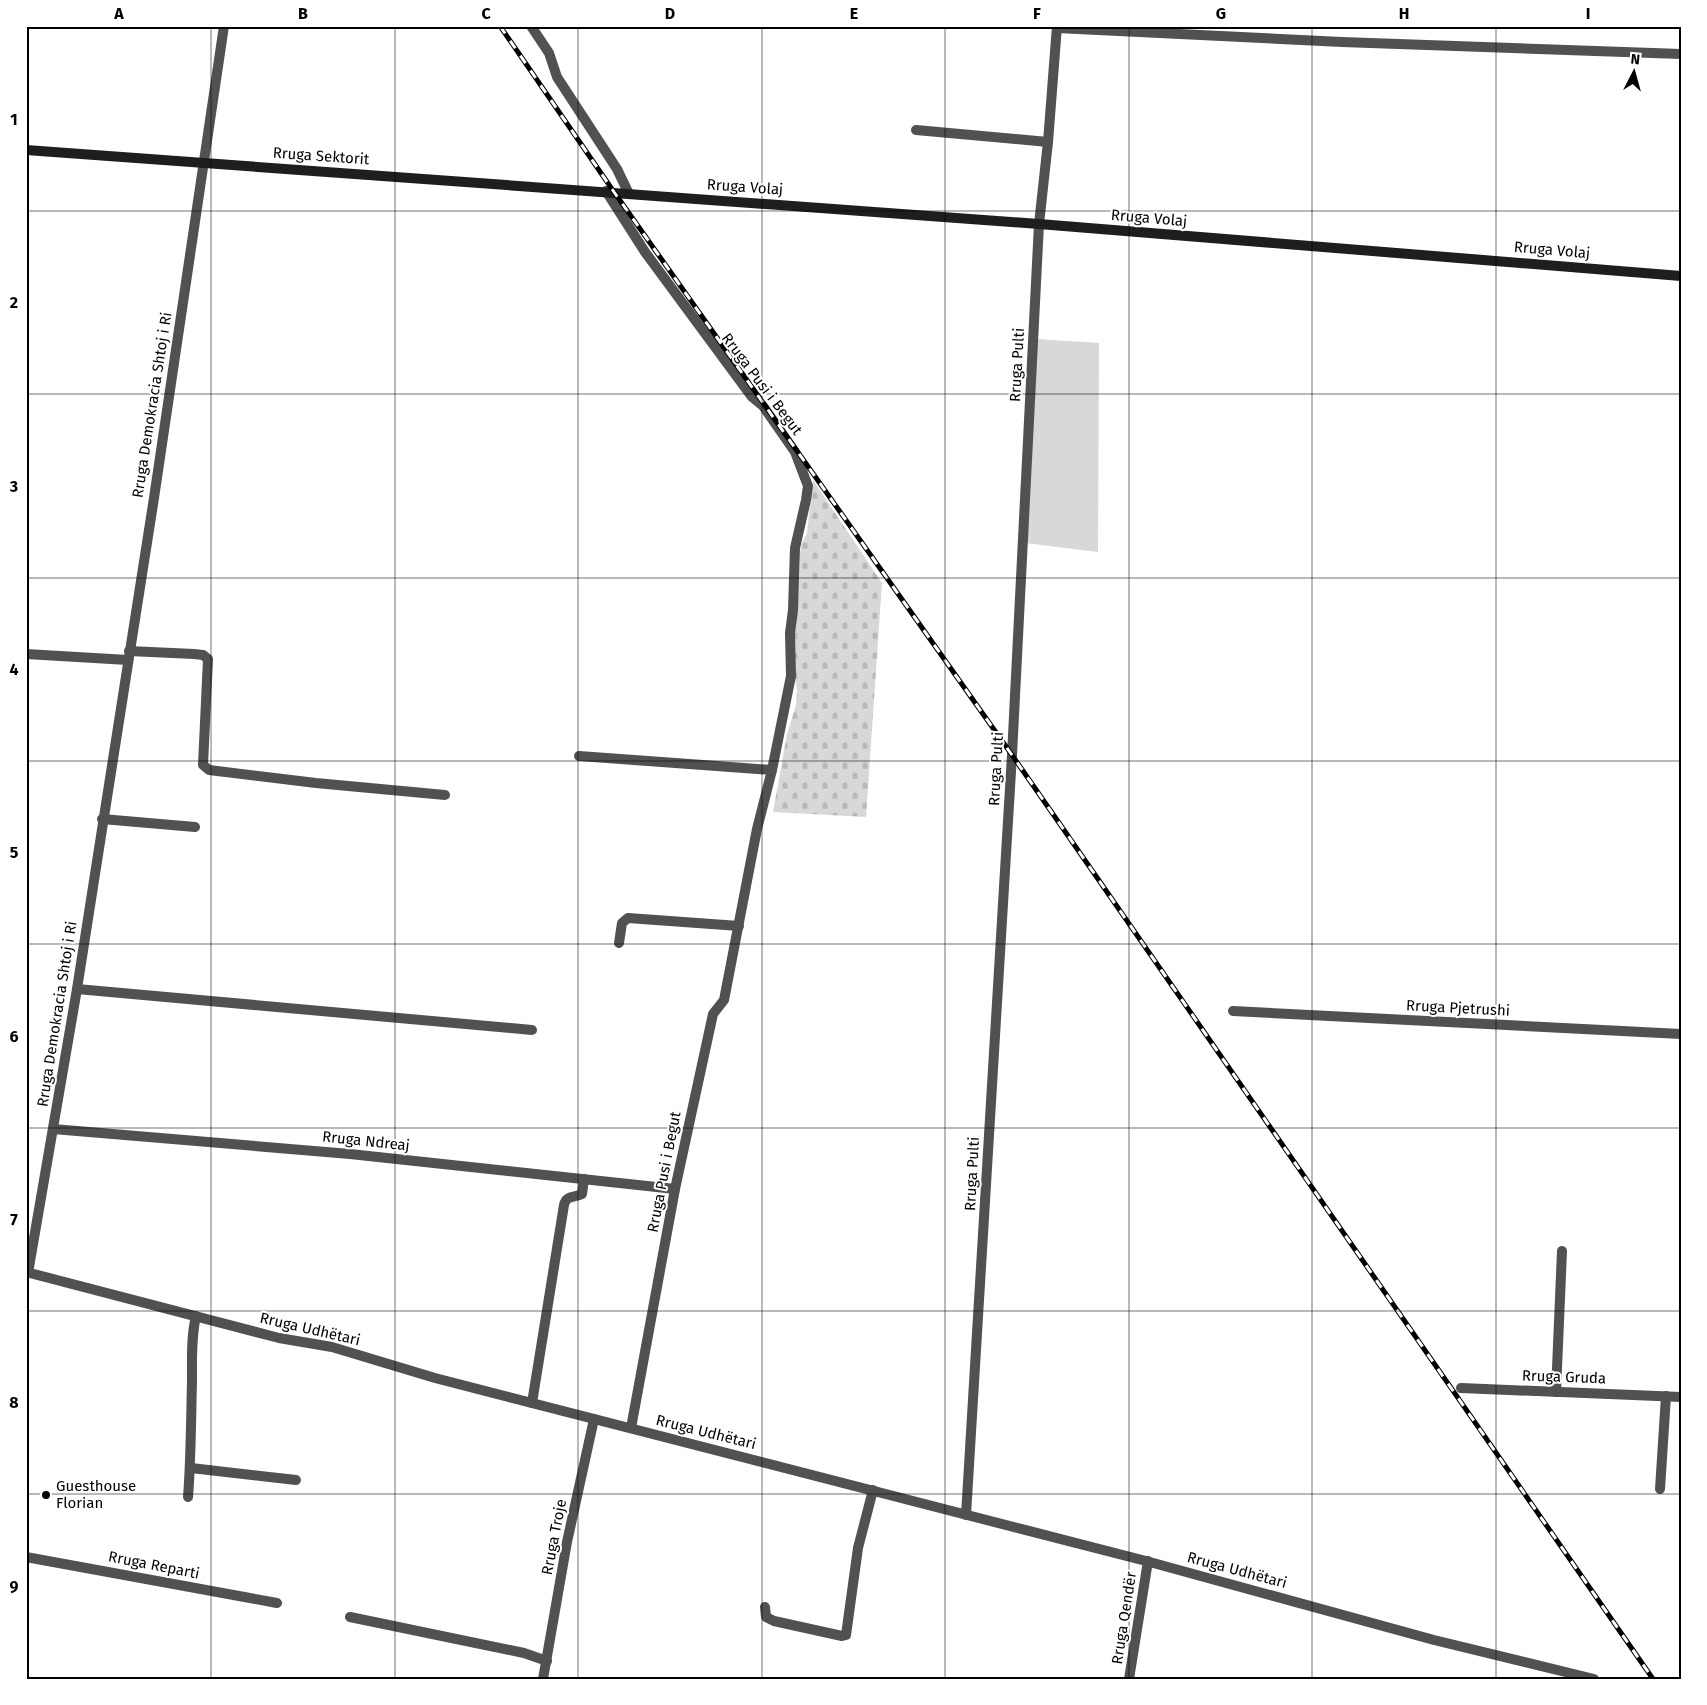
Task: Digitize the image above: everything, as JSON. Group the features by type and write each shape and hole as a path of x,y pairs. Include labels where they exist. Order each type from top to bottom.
{"street":[{"name":"Rruga Demokracia Shtoj i Ri","path":"27,1273 77,989 102,819 154,498 224,26"},
{"path":"531,26 550,53 557,77 617,169 629,194"},
{"path":"1057,27 1351,42 1681,54"},
{"name":"Rruga Pulti","path":"966,1514 1012,755 1039,224 1048,142 1057,27"},
{"path":"916,130 1048,142"},
{"name":"Rruga Sektorit","path":"26,150 610,192"},
{"name":"Rruga Volaj","path":"610,192 1039,224 1681,276"},
{"name":"Rruga Pusi i Begut","path":"610,192 645,252 752,397 763,406 795,452 808,486 795,548 793,610 790,633 791,676 772,770 757,829 740,926 724,1000 713,1014 675,1189 631,1428"},
{"path":"26,654 203,655 208,659 203,764 209,770 306,782 445,795"},
{"path":"579,756 772,770"},
{"path":"102,819 195,827"},
{"path":"619,943 622,923 628,918 740,926"},
{"path":"77,989 532,1030"},
{"name":"Rruga Pjetrushi","path":"1233,1012 1681,1034"},
{"name":"Rruga Ndreaj","path":"53,1129 350,1154 675,1189"},
{"path":"532,1403 565,1200 582,1194 584,1179"},
{"path":"1556,1392 1562,1251"},
{"name":"Rruga Udhëtari","path":"27,1273 279,1338 332,1347 432,1377 966,1514 1434,1640 1594,1679"},
{"path":"188,1497 191,1468 190,1417 193,1339 196,1316"},
{"name":"Rruga Gruda","path":"1461,1388 1681,1397"},
{"path":"1660,1489 1666,1396"},
{"name":"Rruga Troje","path":"543,1679 567,1542 594,1419"},
{"path":"191,1468 296,1480"},
{"path":"765,1607 766,1617 774,1621 842,1636 846,1635 858,1548 873,1490"},
{"name":"Rruga Reparti","path":"26,1557 277,1603"},
{"name":"Rruga Qendër","path":"1129,1679 1148,1562"},
{"path":"350,1617 524,1654 547,1661"}],"green space":[{"path":"1036,339 1099,343 1098,552 1025,543"},
{"path":"813,480 882,583 866,817 773,812 787,734 796,705 797,691 793,667 793,650 799,589 800,555 801,545 807,533"}],"railway":[{"path":"500,26 614,192 1012,755 1653,1679"}],"place":[{"name":"Guesthouse Florian","path":"46,1495"}]}
